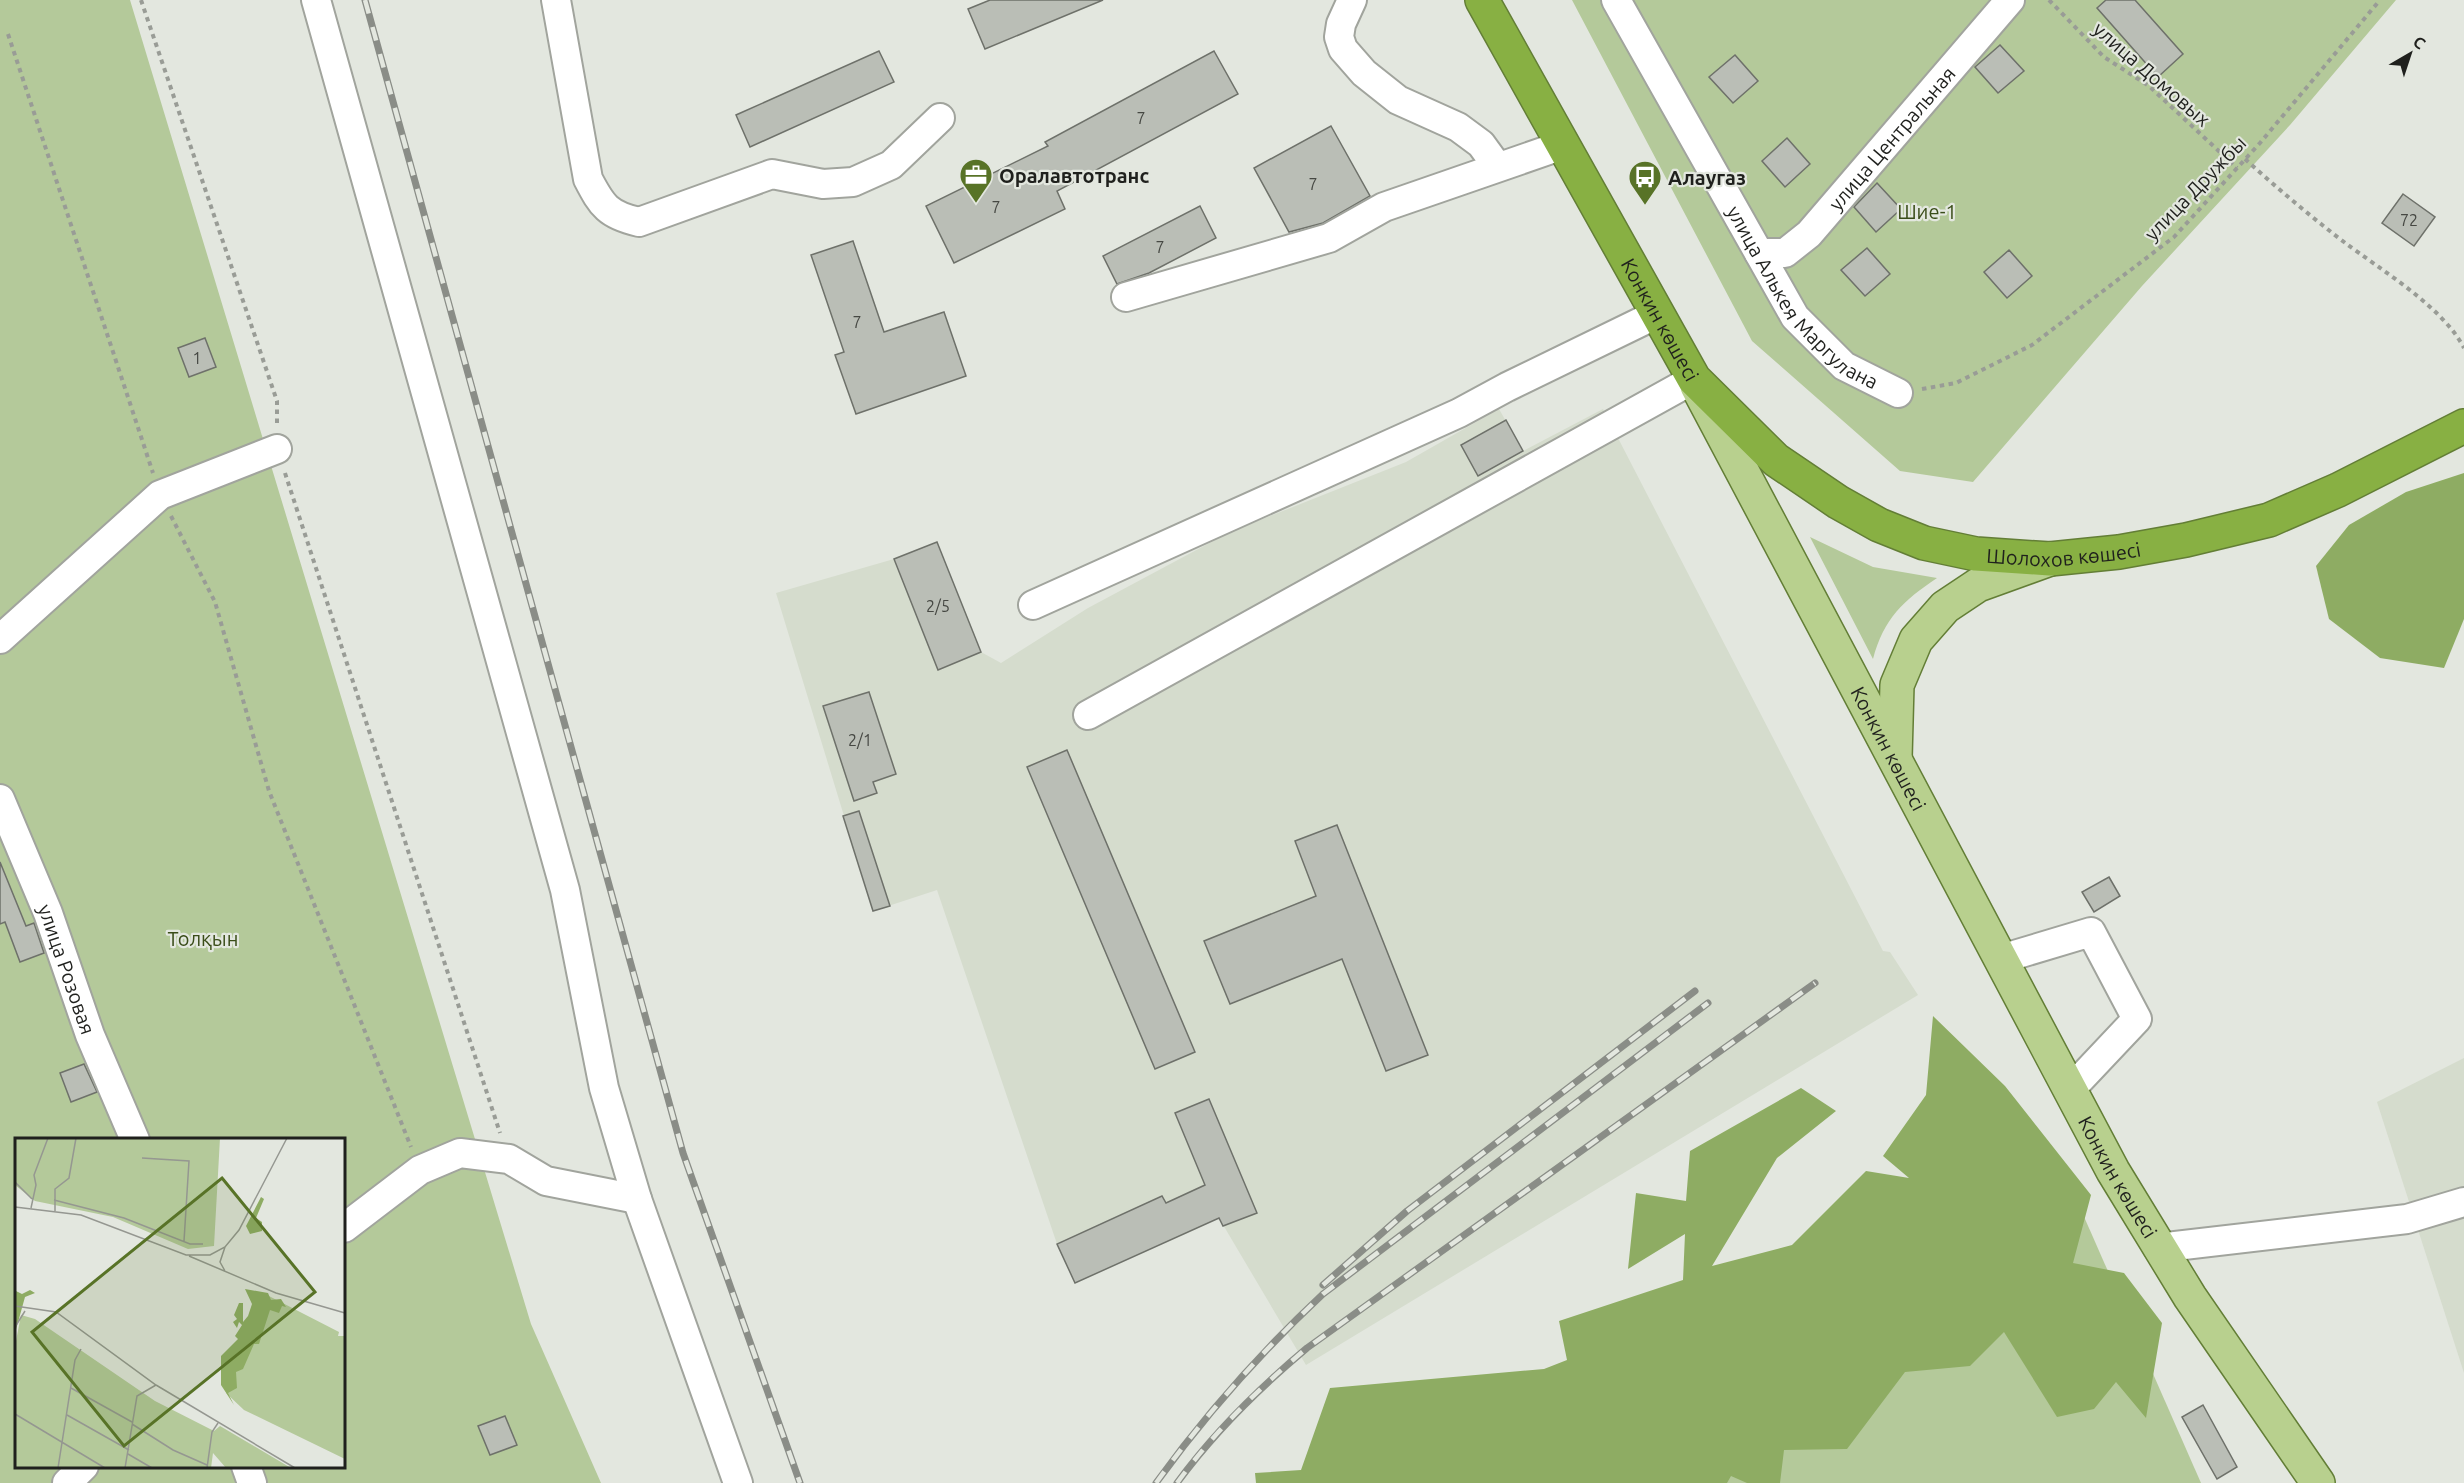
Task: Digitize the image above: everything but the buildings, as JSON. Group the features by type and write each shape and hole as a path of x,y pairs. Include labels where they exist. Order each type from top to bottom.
{"highway":[{"name":"Конкин көшесі","path":"1482,0 1694,379"},
{"name":"Шолохов көшесі","path":"1694,379 1776,460 1838,502 1880,525 1924,543 1976,554 2050,559 2130,550 2186,540 2269,520 2338,490 2464,426"}],"main road":[{"name":"Конкин көшесі","path":"1694,379 2070,1090 2158,1248 2318,1483"},
{"path":"1895,760 1897,685 1916,640 1945,607 1978,585 2050,559"}],"street":[{"path":"316,0 565,890 604,1088 637,1199 738,1483"},
{"path":"556,0 588,179 600,202 617,217 639,222 772,174 823,184 853,182 891,165 940,118"},
{"path":"1352,0 1341,24 1339,37 1343,49 1364,73 1398,100 1458,127 1481,144 1497,166"},
{"name":"улица Алькея Маргулана","path":"1616,0 1795,317 1844,366 1898,393"},
{"name":"улица Центральная","path":"1759,252 1785,253 1809,234 2010,0"},
{"path":"1125,297 1329,238 1384,207 1497,166 1563,146"},
{"path":"1033,605 1459,413 1506,387 1657,314"},
{"path":"1088,715 1694,379"},
{"path":"0,639 160,495 277,449"},
{"name":"улица Розовая","path":"0,799 48,914 90,1035 134,1138"},
{"path":"2001,959 2091,932 2137,1019 2070,1090"},
{"path":"345,1227 420,1170 460,1153 509,1159 546,1181 637,1199"},
{"path":"2158,1248 2407,1219 2464,1202"},
{"path":"67,1483 83,1468"},
{"path":"246,1468 252,1483"}],"path":[{"path":"141,0 277,401 277,449 509,1159"},
{"name":"улица Домовых","path":"2049,0 2104,57 2149,86 2237,168"},
{"name":"улица Дружбы","path":"1898,393 1956,383 2032,345 2174,237 2245,159 2380,0"},
{"path":"8,34 160,495 215,602 269,790 420,1170"},
{"path":"2245,159 2343,242 2398,280 2456,333 2464,348"}],"shaded area":[{"path":"1499,409 1523,451 1603,409 1883,951 1890,952 1918,995 1306,1365 1219,1218 1075,1283 1057,1244 937,890 873,911 776,593 894,559 937,542 981,652 1001,663 1088,608 1230,532 1406,462"},
{"path":"2464,1058 2464,1373 2377,1102"}],"green space":[{"name":"Толқын","path":"0,0 130,0 531,1324 601,1483 0,1483"},
{"name":"Шие-1","path":"1572,0 2396,0 2290,125 2142,286 1973,482 1900,471 1752,341"},
{"path":"2464,473 2464,619 2444,668 2380,658 2329,619 2316,566 2349,525 2406,492"},
{"path":"1810,537 1873,567 1937,578 1896,612 1883,632 1873,659"},
{"path":"1933,1016 2005,1086 2091,1195 2073,1263 2124,1273 2162,1323 2146,1418 2116,1382 2094,1409 2057,1417 2004,1332 1970,1366 1905,1372 1847,1449 1784,1450 1780,1483 1747,1483 1731,1476 1727,1483 1256,1483 1255,1473 1301,1470 1330,1388 1544,1369 1567,1360 1559,1321 1683,1280 1685,1234 1628,1269 1636,1193 1686,1201 1690,1151 1801,1088 1836,1111 1777,1158 1712,1266 1792,1245 1866,1171 1909,1178 1883,1156 1926,1095"},
{"path":"2067,1178 2201,1483 1445,1483"}],"railway":[{"path":"365,0 683,1153 800,1483"},
{"path":"1177,1483 1238,1411 1307,1348 1815,983"},
{"path":"1323,1285 1407,1211 1695,991"},
{"path":"1156,1483 1235,1384 1323,1294 1708,1003"}],"place":[{"name":"Оралавтотранс","path":"976,204"},
{"name":"Алаугаз","path":"1645,206"}]}
